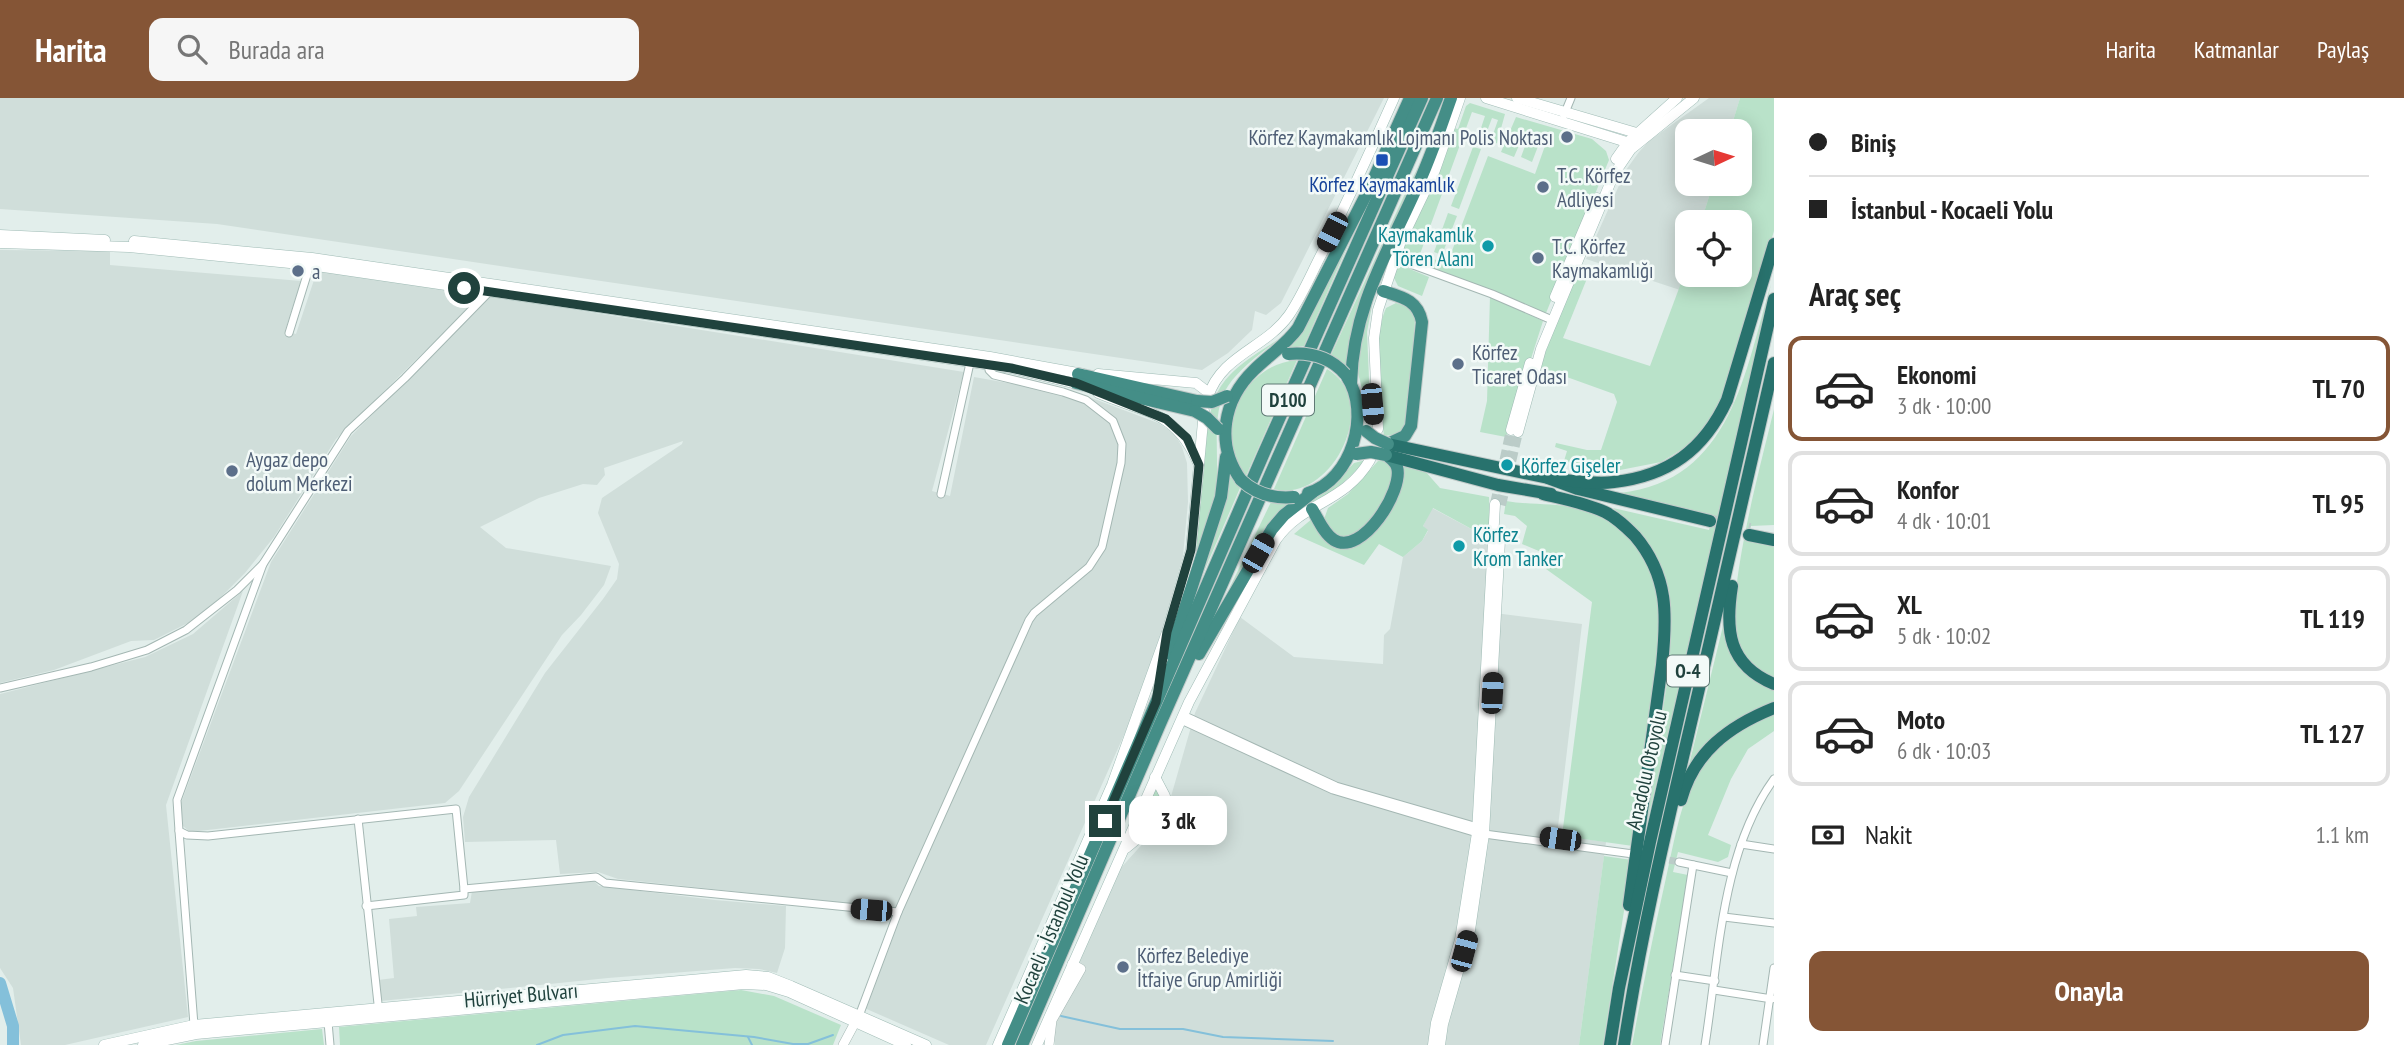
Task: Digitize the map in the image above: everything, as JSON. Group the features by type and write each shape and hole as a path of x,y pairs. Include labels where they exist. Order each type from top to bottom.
{"highway":[{"path":"1121,389 1212,402 1227,396 1243,383 1291,337 1369,189 1410,98"},
{"name":"D100","path":"1008,1045 1145,726 1422,98"},
{"name":"Kocaeli - İstanbul Yolu","path":"1022,1045 1160,724 1437,98"},
{"path":"1348,379 1353,345 1364,305 1457,99"},
{"path":"1382,222 1457,99"},
{"path":"1344,464 1364,458 1371,452 1387,449 1548,478 1612,483 1655,472 1682,459 1694,449 1719,417 1727,400 1774,244"},
{"path":"1383,291 1412,302 1419,310 1422,327 1411,426 1405,436 1387,449"},
{"name":"Anadolu Otoyolu","path":"1610,1045 1619,988 1661,793 1774,299"},
{"path":"1160,724 1272,529 1284,515 1344,464 1354,440 1358,408 1355,392 1348,379 1335,365 1321,357 1305,353 1265,360"},
{"name":"Anadolu Otoyolu","path":"1624,1045 1639,959 1674,799 1774,363"},
{"path":"1077,379 1195,411 1207,418 1223,439 1233,469 1241,480 1262,494 1278,498 1313,492"},
{"path":"1156,702 1180,618 1221,497 1227,412 1243,383"},
{"path":"1312,509 1334,540 1346,544 1363,537 1391,497 1398,480 1396,463 1387,449 1375,438 1373,428 1358,408"},
{"path":"1387,449 1497,485 1543,494 1604,511 1621,522 1648,554 1655,567 1664,595 1665,635 1619,988"},
{"path":"1543,494 1584,498 1710,524 1578,489 1548,478"},
{"path":"1774,533 1749,532 1774,540"},
{"path":"1733,549 1728,629 1733,647 1743,663 1758,676 1774,684"},
{"path":"1654,895 1683,791 1699,761 1719,738 1734,727 1774,708"}],"main road":[{"path":"1189,382 1224,368 1274,332 1288,317 1345,208 1394,98"},
{"path":"1486,98 1643,134 1694,98"},
{"path":"1517,98 1632,144"},
{"path":"1515,431 1550,319 1608,172 1677,98"},
{"path":"1373,428 1370,326 1380,287 1435,170 1457,99"},
{"path":"0,234 176,243 990,361 1077,379 1158,416 1179,429 1190,444 1199,465"},
{"path":"0,243 129,247 311,261"},
{"path":"1373,428 1374,338 1383,291 1394,258"},
{"path":"492,288 970,363 990,361"},
{"path":"998,1045 1112,785 1167,632 1191,550 1201,432 1209,393 1224,368"},
{"path":"1077,379 1124,375 1199,384 1209,393"},
{"path":"1179,429 1201,432"},
{"path":"1037,1045 1076,967 1123,850 1182,718 1276,540 1294,519 1346,488 1364,458"},
{"path":"1182,718 1178,713 1180,706 1277,531 1293,515 1343,485 1364,458"},
{"path":"1440,1045 1443,1024 1470,930 1481,831 1498,504"},
{"path":"1156,702 1167,632"},
{"path":"1112,785 1145,726"},
{"path":"1123,850 1151,828 1156,820 1165,796 1156,777"},
{"path":"1433,1045 1436,1023 1460,940 1481,831"},
{"name":"Hürriyet Bulvarı","path":"104,1045 194,1025 744,984 766,985 789,992 926,1045"},
{"name":"Hürriyet Bulvarı","path":"143,1045 196,1034 328,1022 379,1013"},
{"name":"Hürriyet Bulvarı","path":"857,1019 906,1045"}],"street":[{"path":"1563,117 1571,98"},
{"path":"1394,258 1491,293 1550,319"},
{"path":"289,333 311,261"},
{"path":"0,688 91,667 147,650 186,630 237,590 263,564 348,431 492,288"},
{"path":"843,1045 857,1019 898,912 1029,620 1089,567 1102,547 1121,463 1120,436 1107,415 1075,395 994,375 989,370 990,361"},
{"path":"941,494 970,363"},
{"path":"194,1025 177,800 263,564"},
{"path":"1182,718 1333,790 1481,831 1633,854 1622,848 1481,831"},
{"path":"1705,1045 1732,873 1741,844 1763,794 1774,779"},
{"path":"1763,794 1774,796"},
{"path":"178,831 187,835 208,836 456,809 464,895 366,906"},
{"path":"358,819 379,1013"},
{"path":"1741,844 1774,849"},
{"path":"1679,862 1732,873"},
{"path":"1665,1045 1693,865"},
{"path":"464,889 596,877 605,883 898,912"},
{"path":"1724,917 1774,923"},
{"path":"1049,1045 1052,1020 1076,967"},
{"path":"1763,1045 1772,999 1774,968"},
{"path":"1675,975 1772,999"},
{"path":"328,1022 330,1045"}],"shaded area":[{"path":"0,98 1384,98 1281,303 1266,315 1255,311 1252,330 1228,353 1202,370 217,224 0,209"},
{"path":"1709,98 1740,98 1734,119 1680,119"},
{"path":"1675,122 1675,196 1709,196 1705,210 1675,210 1675,287 1681,287 1680,290 1586,259 1626,170 1649,141"},
{"path":"0,250 110,251 110,265 301,281 285,331 296,334 317,271 482,294 336,439 274,537 245,573 216,602 190,622 154,640 131,641 54,670 0,683"},
{"path":"490,296 964,372 932,491 950,496 974,377 1089,397 1158,423 1174,433 1187,463 1188,502 1183,556 1162,631 1136,708 986,1045 949,1045 862,1007 898,912 892,908 618,879 598,872 560,874 556,840 465,842 463,817 469,797 545,673 617,579 619,564 598,513 602,498 683,441 604,468 605,475 597,485 583,484 539,498 480,527 506,548 611,566 604,585 562,635 459,791 445,803 190,832 183,826 181,803 271,562 351,436"},
{"path":"1432,508 1490,539 1487,612 1582,624 1557,835 1606,842 1579,1045 1055,1045 1053,1022 1118,871 1156,829 1170,800 1195,713 1240,617 1294,657 1383,664 1384,635 1390,629 1403,557 1422,541 1428,531 1423,526"},
{"path":"243,591 166,805 188,1017 65,1045 21,1045 13,988 0,968 0,694 145,657 193,634"},
{"path":"594,881 599,886 786,906 785,948 777,973 735,968 381,1001 378,980 394,978 389,919 417,916 416,907 470,903 472,891"}],"green space":[{"path":"1740,98 1774,98 1774,231 1734,365 1715,416 1689,445 1661,462 1615,471 1564,461 1567,451 1555,447 1556,443 1587,450 1601,450 1617,402 1614,394 1539,367 1577,274 1590,271 1563,338 1650,366 1680,287 1752,287 1752,210 1705,210 1709,196 1752,196 1752,119 1734,119"},
{"path":"1470,103 1505,114 1497,143 1489,146 1498,120 1492,118 1483,142 1477,140 1485,116 1472,112 1420,254 1447,264 1488,156 1535,174 1546,143 1540,141 1532,162 1521,157 1528,138 1523,136 1514,157 1501,152 1516,117 1592,139 1606,151 1609,160 1546,313 1406,261 1407,258 1401,254 1454,128 1458,129 1466,106"},
{"path":"1435,134 1348,368 1331,355"},
{"path":"1473,147 1481,149 1459,209 1451,206"},
{"path":"1448,213 1457,216 1442,255 1434,252"},
{"path":"1355,229 1304,346 1288,348"},
{"path":"1397,267 1405,267 1429,277 1422,296 1398,286 1393,276"},
{"path":"1771,284 1645,831 1669,669 1670,595 1658,560 1639,532 1613,508 1709,530 1712,518 1620,493 1658,484 1687,467 1710,444 1728,416 1741,385"},
{"path":"1490,296 1543,321 1506,437 1480,432 1487,401"},
{"path":"1373,300 1367,332 1371,425 1354,357"},
{"path":"1396,303 1409,307 1415,320 1408,418 1404,430 1384,436 1379,336 1386,308"},
{"path":"1279,339 1239,373 1222,399 1218,413 1217,477 1213,507 1167,632 1198,504 1209,421 1216,396 1233,372"},
{"path":"1297,360 1246,476 1235,459 1230,441 1231,422 1237,404 1247,388 1261,374 1278,364"},
{"path":"1327,369 1343,384 1350,404 1350,425 1343,447 1331,466 1314,481 1295,490 1274,489"},
{"path":"1774,409 1774,525 1751,526 1748,536 1774,543 1774,678 1744,654 1738,641 1735,621 1736,594 1746,528"},
{"path":"1366,460 1335,489 1298,508 1330,489 1354,463"},
{"path":"1386,460 1395,474 1382,505 1359,535 1336,538 1323,522 1328,508 1348,494 1378,461"},
{"path":"1399,463 1425,471 1440,488 1489,497 1490,539 1433,508 1423,526 1428,530 1422,541 1403,557 1379,544 1364,565 1294,534 1313,518 1329,540 1369,535"},
{"path":"1231,477 1240,488 1186,613 1229,479"},
{"path":"1506,501 1567,506 1596,515 1613,524 1628,536 1639,551 1655,585 1661,625 1633,846 1562,836 1592,602 1546,569 1553,557 1522,544 1527,526 1515,516 1504,514"},
{"path":"1271,502 1295,502 1217,614"},
{"path":"1724,622 1758,682 1774,690 1774,705 1688,769"},
{"path":"1774,712 1774,731 1748,749 1731,779 1708,835 1731,845 1728,857 1718,862 1678,852 1673,872 1688,875 1660,1045 1632,1045 1672,850 1688,792 1706,757 1718,743"},
{"path":"1155,777 1165,796 1156,820 1123,850"},
{"path":"1604,856 1632,860 1603,1045 1579,1045"},
{"path":"741,990 774,996 841,1025 833,1045 340,1045 339,1027"},
{"path":"322,1029 324,1045 176,1045 196,1041"}],"waterway":[{"path":"0,983 13,1026 13,1045"},
{"path":"1061,1016 1120,1029 1183,1029 1223,1037 1333,1041"},
{"path":"537,1045 563,1035 635,1026 754,1037 793,1044 808,1044 833,1035"},
{"path":"748,1037 752,1045"}],"tunnel":[{"path":"1495,504 1511,430"},
{"path":"1501,505 1518,432"},
{"path":"1713,521 1750,529"},
{"path":"1659,858 1679,862"}],"place":[{"name":"Körfez Kaymakamlık Lojmanı Polis Noktası","path":"1567,137"},
{"name":"Körfez Kaymakamlık","path":"1382,160"},
{"name":"T.C. Körfez Adliyesi","path":"1543,187"},
{"name":"Kaymakamlık Tören Alanı","path":"1488,246"},
{"name":"T.C. Körfez Kaymakamlığı","path":"1538,258"},
{"name":"a","path":"298,271"},
{"name":"Körfez Ticaret Odası","path":"1458,364"},
{"name":"Körfez Gişeler","path":"1507,465"},
{"name":"Aygaz depo dolum Merkezi","path":"232,471"},
{"name":"Körfez Krom Tanker","path":"1459,546"},
{"name":"Körfez Belediye İtfaiye Grup Amirliği","path":"1123,967"}],"route":[{"path":"464,288 1011,368 1076,383 1166,419 1179,429 1187,438 1199,465 1191,550 1167,632 1156,702 1105,821"}]}
